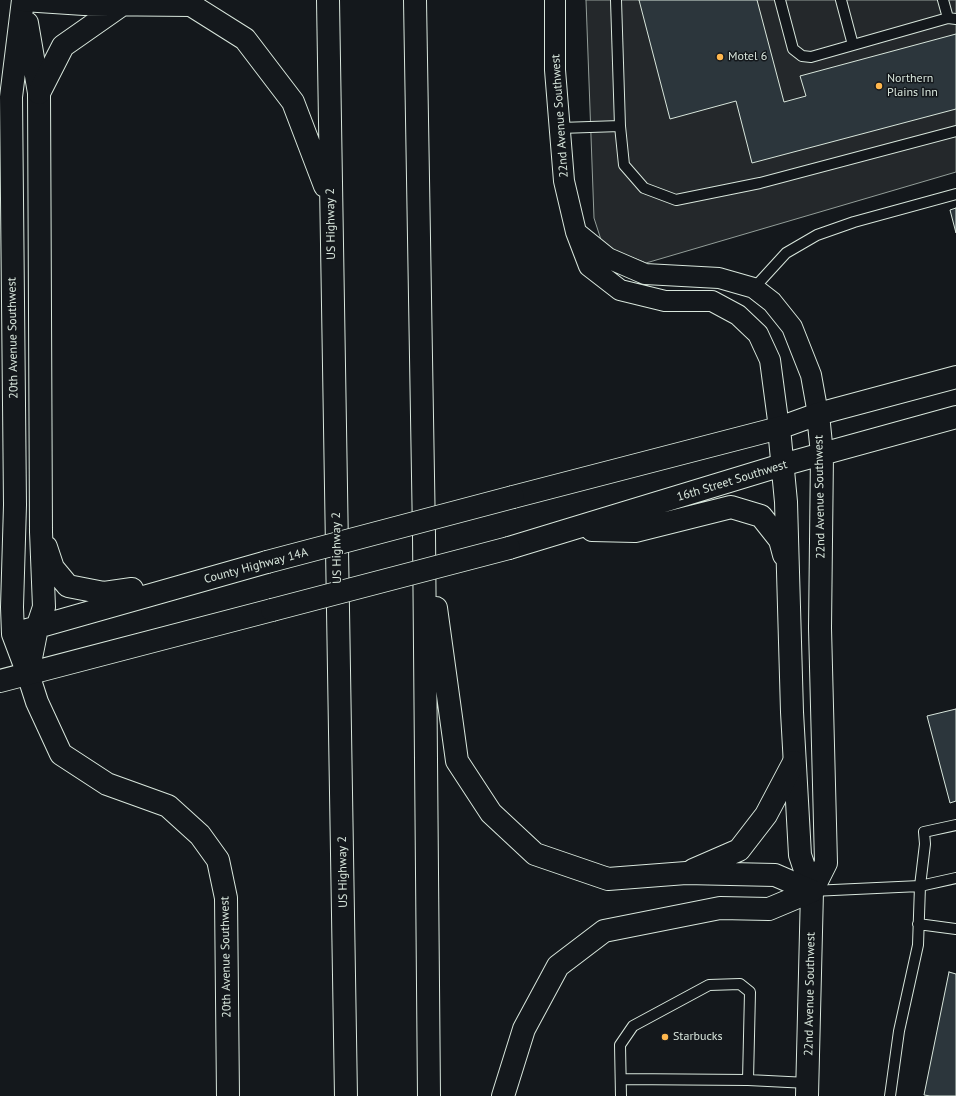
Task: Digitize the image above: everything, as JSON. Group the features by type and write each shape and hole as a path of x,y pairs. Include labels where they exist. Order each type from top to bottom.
{"main road":[{"path":"23,0 191,5 245,39 293,102 330,199"},
{"name":"20th Avenue Southwest","path":"23,0 39,93 41,532 44,607 37,628 28,674"},
{"name":"20th Avenue Southwest","path":"23,0 10,97 15,505 6,635 28,674 37,702 61,754 107,784 168,806 200,835 218,860 226,898 228,1096"},
{"name":"US Highway 2","path":"328,0 330,199 346,1096"},
{"path":"416,0 424,535 429,1096"},
{"path":"39,93 63,46 123,4"},
{"path":"779,428 818,414 956,376"},
{"name":"22nd Avenue Southwest","path":"812,891 826,864 820,628 822,454 818,414"},
{"name":"16th Street Southwest","path":"28,674 509,548 822,454 956,417"},
{"name":"County Highway 14A","path":"6,635 37,628 266,562 779,428"},
{"name":"22nd Avenue Southwest","path":"779,428 786,502 794,762 800,855 812,891 808,1090"},
{"path":"573,529 635,531 731,507 761,516 780,540 788,568"},
{"path":"41,532 53,568 68,586 104,593 200,581"},
{"path":"424,535 439,624 457,761 491,813 535,854 608,878 686,873 775,875 812,891"},
{"path":"0,681 28,674"},
{"path":"686,873 740,850 766,815 794,762"},
{"path":"503,1096 524,1028 558,966 604,931 720,908 769,909 812,891"}],"street":[{"name":"22nd Avenue Southwest","path":"555,0 555,70 564,181 576,232 589,266 620,290 665,301 712,300 738,315 758,334 770,360 779,428"},
{"name":"22nd Avenue Southwest","path":"576,232 608,258 645,274 719,278 754,288 772,302 792,327 811,375 818,414"}],"lane":[{"path":"616,0 620,126 624,165 644,188 676,200 760,182 956,131"},
{"path":"780,0 794,49 802,56 811,57 952,19 943,0"},
{"path":"841,0 853,45"},
{"path":"560,128 620,126"},
{"path":"754,288 786,253 817,234 854,222 956,194"},
{"path":"890,1096 898,1031 918,945 924,832 956,825"},
{"path":"812,891 920,886 956,878"},
{"path":"918,924 956,929"},
{"path":"621,1096 620,1045 633,1026 709,985 740,984 750,992 748,1080"},
{"path":"621,1079 748,1080 808,1090"}],"shaded area":[{"path":"586,0 956,0 956,172 646,263 603,246 594,218"}],"building":[{"name":"Northern Plains Inn","path":"639,0 757,0 784,102 806,96 800,76 956,34 956,109 752,163 736,101 670,119"},
{"path":"956,208 956,233 950,210"},
{"path":"956,709 956,801 950,803 927,716"},
{"path":"949,972 956,974 956,1096 924,1095"}],"place":[{"name":"Motel 6","path":"720,57"},
{"name":"Northern Plains Inn","path":"879,86"},
{"name":"Starbucks","path":"665,1037"}]}
